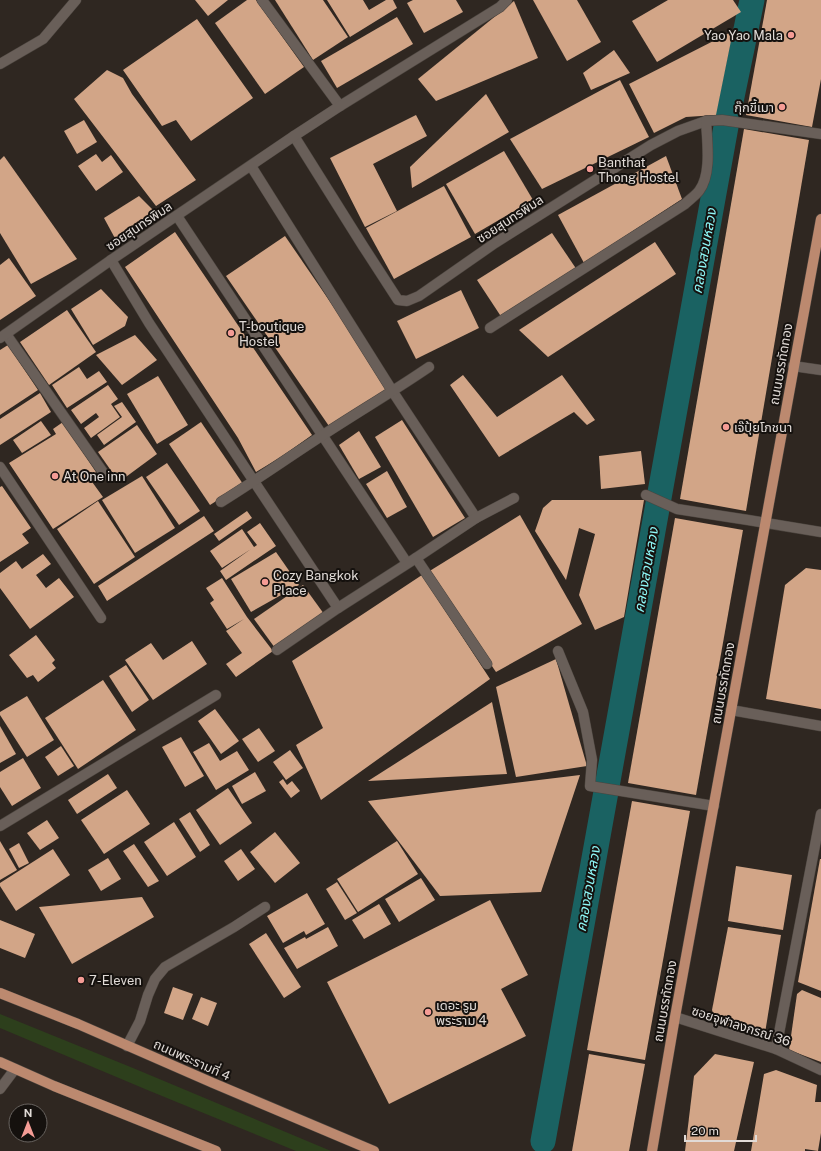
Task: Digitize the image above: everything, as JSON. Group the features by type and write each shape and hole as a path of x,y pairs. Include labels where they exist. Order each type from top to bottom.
{"main road":[{"name":"ถนนบรรทัดทอง","path":"652,1151 793,366 821,219"},
{"name":"ถนนพระรามที่ 4","path":"0,993 78,1024 126,1046 374,1151"},
{"path":"0,1062 54,1086 216,1151"}],"street":[{"path":"0,64 43,39 76,0"},
{"path":"262,0 340,106"},
{"name":"ซอยสุนทรพิมล","path":"3,336 111,260 294,136 500,6 507,0"},
{"name":"ซอยสุนทรพิมล","path":"294,136 398,300 407,301 419,296 495,243 651,145 678,131 706,121 722,120 821,134"},
{"path":"490,328 685,204 699,192 705,180 707,162 706,121"},
{"path":"251,166 393,392 476,518"},
{"path":"177,216 323,435 411,561 487,664"},
{"path":"111,260 149,323 338,608"},
{"path":"3,336 105,475"},
{"path":"793,366 821,370"},
{"path":"221,502 254,482 323,435 393,392 429,367"},
{"path":"0,467 101,618"},
{"path":"646,495 677,509 821,532"},
{"path":"277,650 338,608 476,518 514,498"},
{"path":"558,652 584,712 592,760 590,786 714,806"},
{"path":"0,826 216,695"},
{"path":"732,710 821,726"},
{"path":"776,1049 821,814"},
{"path":"126,1046 140,1021 148,995 155,979 166,967 265,907"},
{"name":"ซอยจุฬาลงกรณ์ 36","path":"675,1018 776,1049 821,1070"},
{"path":"0,1089 15,1069"}],"green space":[{"path":"0,1014 331,1151 296,1151 145,1089 0,1028"}],"building":[{"path":"195,0 228,0 208,16"},
{"path":"247,0 256,0 304,67 265,94 215,23"},
{"path":"275,0 323,0 348,37 313,60"},
{"path":"327,0 363,0 369,10 386,0 393,0 397,8 350,37"},
{"path":"413,0 456,0 463,12 424,33 407,3"},
{"path":"533,0 577,0 601,42 567,61"},
{"path":"668,0 733,0 741,12 657,62 632,21"},
{"path":"767,0 821,0 821,79 812,127 746,115"},
{"path":"514,1 538,58 436,101 418,79"},
{"path":"397,17 413,44 337,88 321,61"},
{"path":"197,19 253,98 191,141 176,120 162,126 123,70"},
{"path":"733,31 716,115 686,117 654,133 629,84"},
{"path":"614,50 630,73 591,90 583,73"},
{"path":"107,70 123,78 132,94 196,180 156,206 74,99"},
{"path":"620,80 649,137 542,189 510,139"},
{"path":"486,94 509,132 412,188 410,167"},
{"path":"416,115 427,136 373,164 397,211 365,227 330,158"},
{"path":"84,120 97,142 77,154 64,131"},
{"path":"744,129 809,140 746,511 680,499"},
{"path":"504,151 533,200 475,234 446,184"},
{"path":"96,154 102,162 111,155 123,172 96,191 78,166"},
{"path":"4,156 77,259 31,284 0,233 0,160"},
{"path":"666,156 682,199 584,263 558,215"},
{"path":"444,186 471,237 394,279 366,228"},
{"path":"139,196 159,216 117,242 104,218"},
{"path":"175,232 312,435 281,457 256,472 238,438 125,267"},
{"path":"552,233 577,270 502,318 477,280"},
{"path":"285,236 390,389 331,429 226,276"},
{"path":"655,242 676,274 548,357 519,330"},
{"path":"9,258 36,296 0,320 0,265"},
{"path":"101,289 128,317 125,326 93,345 71,309"},
{"path":"461,290 479,328 416,359 397,321"},
{"path":"67,310 96,352 49,385 20,342"},
{"path":"135,335 157,360 122,385 96,355"},
{"path":"8,345 38,390 0,415 0,350"},
{"path":"79,367 87,379 99,371 107,382 67,408 52,385"},
{"path":"463,375 497,417 562,375 595,420 587,425 574,412 499,457 450,385"},
{"path":"158,376 188,425 157,444 127,394"},
{"path":"108,385 118,399 111,404 120,417 91,438 84,428 99,417 96,413 81,424 71,410"},
{"path":"40,393 51,412 0,445 0,419"},
{"path":"122,402 136,422 104,445 97,435 122,417 114,406"},
{"path":"402,420 465,518 433,537 375,437"},
{"path":"41,421 51,435 22,453 13,440"},
{"name":"At One inn","path":"63,422 96,472 90,479 103,497 53,529 9,463 56,434 53,429"},
{"path":"201,422 243,484 210,505 169,444"},
{"path":"137,425 157,454 119,482 98,452"},
{"path":"359,431 381,467 359,479 339,445"},
{"path":"641,451 645,484 601,489 599,456"},
{"path":"167,463 200,511 179,525 146,477"},
{"path":"387,471 407,507 387,518 366,484"},
{"path":"142,476 175,528 135,553 102,500"},
{"path":"2,486 31,528 22,534 29,543 0,562 0,487"},
{"path":"552,500 644,500 624,617 595,630 579,595 595,534 579,528 566,580 535,531 543,508"},
{"path":"98,501 135,557 94,584 57,529"},
{"path":"247,511 252,518 219,541 214,534"},
{"path":"520,515 582,624 496,672 428,572"},
{"path":"204,516 214,531 107,601 98,586"},
{"path":"675,518 743,530 696,795 628,783"},
{"path":"260,523 276,546 226,580 220,571 251,549 222,568 210,551 242,529 254,547 257,545 247,532"},
{"name":"Cozy Bangkok Place","path":"276,552 299,585 251,612 231,579"},
{"path":"43,554 51,564 36,575 46,588 59,578 74,597 30,629 0,588 0,573 16,561 22,569"},
{"path":"806,568 821,570 821,709 766,699 785,585"},
{"path":"422,575 490,679 321,800 296,745 323,728 292,661"},
{"path":"222,578 247,617 273,651 236,677 226,664 242,653 226,631 244,619 227,629 210,603 214,600 206,588"},
{"path":"303,585 324,614 275,648 254,619"},
{"path":"36,635 55,660 52,663 56,668 38,682 33,675 27,678 9,655"},
{"path":"192,641 207,664 153,700 125,660 151,643 163,660"},
{"path":"556,659 587,766 516,777 496,687"},
{"path":"126,665 149,700 132,712 109,676"},
{"path":"103,680 136,730 78,769 45,718"},
{"path":"27,696 54,740 27,757 0,715 0,712"},
{"path":"492,702 507,774 368,781"},
{"path":"215,709 239,741 221,754 198,721"},
{"path":"0,726 16,754 0,763"},
{"path":"259,728 275,751 258,762 242,739"},
{"path":"181,737 204,776 185,787 162,747"},
{"path":"209,743 220,761 237,751 249,770 216,790 193,752"},
{"path":"61,746 74,766 58,776 45,757"},
{"path":"290,750 303,768 286,780 273,762"},
{"path":"23,758 41,788 12,806 0,787 0,772"},
{"path":"255,772 266,791 242,804 232,786"},
{"path":"108,774 117,788 77,814 68,800"},
{"path":"580,775 541,892 440,896 368,801"},
{"path":"283,779 287,785 292,781 300,791 291,798 279,782"},
{"path":"228,788 252,823 220,845 196,810"},
{"path":"127,790 150,824 104,854 81,820"},
{"path":"632,801 690,811 645,1060 587,1050"},
{"path":"190,812 210,845 200,852 179,819"},
{"path":"47,820 59,838 40,850 27,833"},
{"path":"174,822 196,857 167,876 144,842"},
{"path":"275,832 300,863 275,883 250,852"},
{"path":"0,841 17,870 0,880"},
{"path":"397,841 418,874 358,912 337,879"},
{"path":"19,843 29,863 19,868 9,849"},
{"path":"134,844 159,881 148,887 123,851"},
{"path":"53,849 70,875 16,911 0,886 0,883"},
{"path":"241,849 255,869 238,881 224,861"},
{"path":"108,858 121,879 101,891 88,870"},
{"path":"821,859 821,991 798,982"},
{"path":"736,866 792,875 783,930 728,921"},
{"path":"421,878 435,900 399,922 385,899"},
{"path":"337,882 357,913 345,920 326,889"},
{"path":"307,893 325,924 306,935 304,931 283,943 267,916"},
{"path":"142,897 154,917 72,964 39,907"},
{"name":"เดอะ รูม พระราม 4","path":"490,900 528,975 501,989 526,1036 389,1104 327,982"},
{"path":"379,904 391,924 364,939 352,920"},
{"path":"0,920 35,934 25,958 0,948"},
{"path":"328,927 338,946 297,969 284,948 305,937 306,939"},
{"path":"728,927 781,935 765,1033 717,1024 712,1010"},
{"path":"266,933 301,987 284,998 249,944"},
{"path":"173,987 193,994 183,1020 164,1013"},
{"path":"802,990 821,998 821,1062 789,1050 797,994"},
{"path":"201,997 217,1003 208,1026 192,1019"},
{"path":"589,1054 645,1064 629,1151 572,1151"},
{"path":"715,1054 754,1062 734,1151 685,1151 694,1076"},
{"path":"776,1070 817,1085 815,1102 821,1102 821,1133 818,1151 805,1149 805,1151 751,1151 764,1074"}],"waterway":[{"name":"คลองสวนหลวง","path":"543,1141 727,121 752,0"}],"place":[{"name":"Yao Yao Mala","path":"791,35"},
{"name":"กุ๊กขี้เมา","path":"782,107"},
{"name":"Banthat Thong Hostel","path":"590,169"},
{"name":"T-boutique Hostel","path":"231,333"},
{"name":"เจ๊ปุ้ยโภชนา","path":"726,427"},
{"name":"At One inn","path":"55,476"},
{"name":"Cozy Bangkok Place","path":"265,582"},
{"name":"7-Eleven","path":"81,980"},
{"name":"เดอะ รูม พระราม 4","path":"428,1012"}]}
